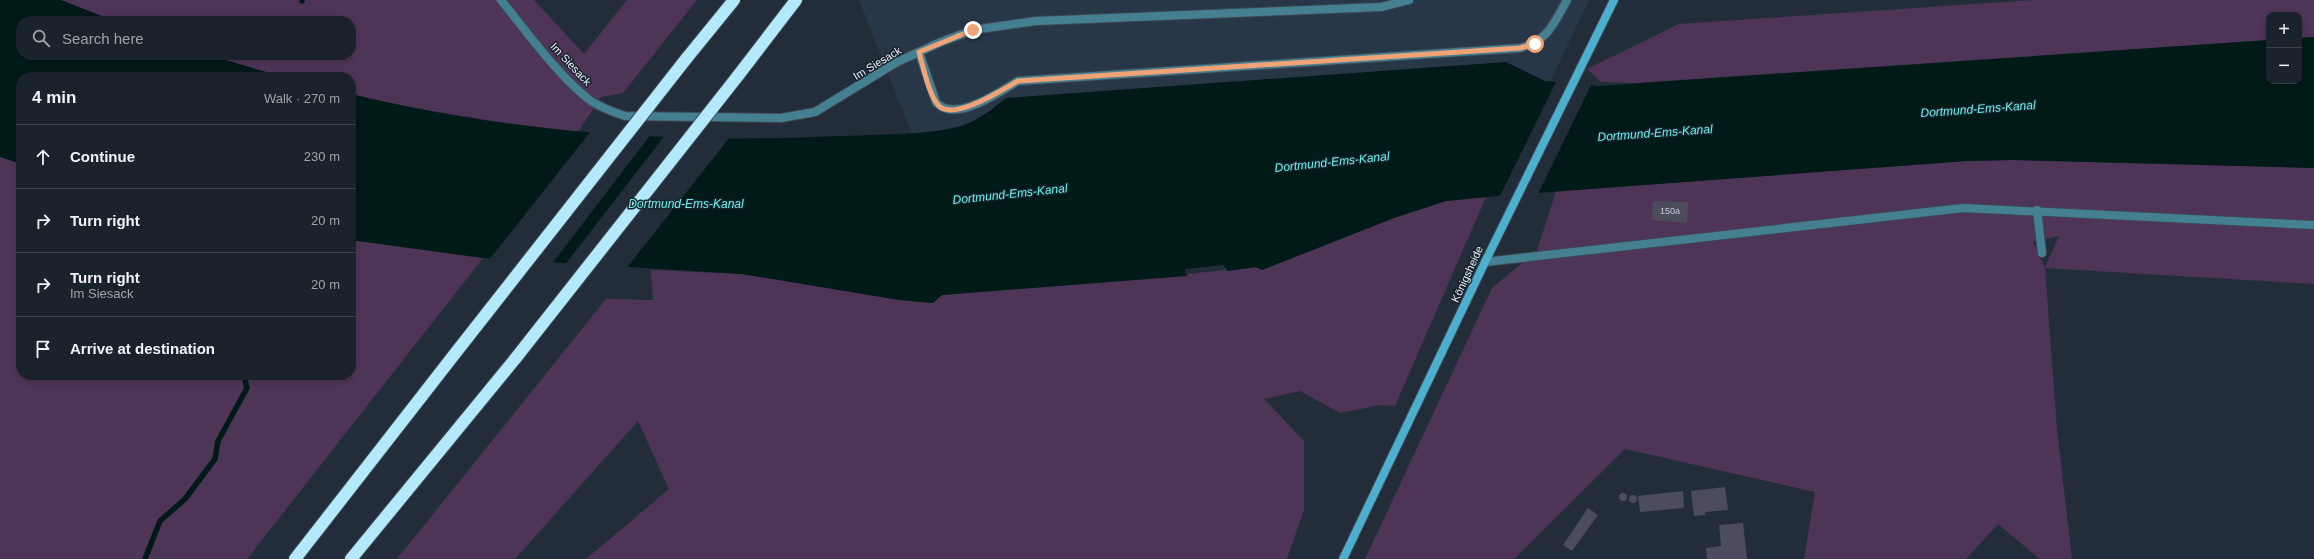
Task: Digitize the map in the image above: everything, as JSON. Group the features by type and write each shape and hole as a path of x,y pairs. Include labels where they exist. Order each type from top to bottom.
{"highway":[{"path":"295,559 686,59 734,0"},
{"path":"351,559 515,359 796,0"}],"main road":[{"name":"Königsheide","path":"1343,559 1485,262 1614,0"}],"street":[{"name":"Im Siesack","path":"501,0 558,69 591,101 605,109 625,116 798,116 815,112 897,62 973,30 1036,21 1381,7 1409,0"},
{"path":"919,52 936,102 941,108 953,110 984,100 1018,81 1520,48 1535,44 1551,29 1567,0"},
{"path":"1485,262 1963,208 2037,210 2314,225"},
{"path":"2037,210 2042,253"}],"shaded area":[{"path":"61,0 534,0 584,54 627,0 697,0 623,93 601,97 578,132 464,116 356,95 356,72 266,72 226,60 356,60 356,16 101,16"},
{"path":"859,0 1589,0 1531,122 934,189"},
{"path":"2034,0 2314,0 2314,37 2302,38 2302,12 2266,12 2266,40 1634,83 1601,82 1587,69 1679,24"},
{"path":"0,157 16,162 16,380 356,380 356,241 483,258 247,559 0,559"},
{"path":"2012,160 2314,168 2314,284 2045,268 2057,429 2072,559 2040,559 1998,524 1966,559 1804,559 1815,492 1625,449 1514,559 1365,559 1492,288 1537,251 1556,191 1967,161","holes":["2059,236 2045,267 2033,242"]},
{"path":"1486,197 1395,406 1380,405 1340,413 1300,391 1264,399 1304,441 1304,510 1287,559 586,559 669,489 638,421 515,559 397,559 606,299 653,300 651,270 742,274 899,300 933,303 941,295 1186,276 1186,272 1227,268 1227,271 1256,267 1262,270 1394,218 1446,201"}],"water":[{"path":"0,0 61,0 101,16 16,16 16,60 226,60 266,72 16,72 16,162 0,157"},
{"name":"Dortmund-Ems-Kanal","path":"2314,37 2314,168 2012,160 1967,161 1497,196 1446,201 1394,218 1262,270 1256,267 1227,271 1226,268 1186,272 1186,276 942,295 933,303 899,300 742,274 483,258 356,241 356,95 472,118 533,127 656,137 779,138 932,132 967,124 985,114 1006,98 1506,62 1545,81 1599,86 2266,40 2266,84 2302,84 2302,38"}],"pier":[{"path":"1557,80 1592,83 1538,194 1499,198"},
{"path":"591,131 652,133 551,265 489,260"},
{"path":"666,134 730,137 625,270 564,266"},
{"path":"1224,265 1225,270 1188,274 1186,277 1185,269"}],"building":[{"path":"1653,201 1688,202 1687,223 1652,220"},
{"path":"1725,487 1728,510 1705,512 1706,515 1694,516 1691,491"},
{"path":"1683,491 1684,508 1640,512 1638,496"},
{"path":"1623,493 1626,494 1626,500 1623,501 1620,500 1619,497 1620,494"},
{"path":"1633,495 1636,496 1636,502 1633,503 1630,502 1629,499 1630,496"},
{"path":"1588,508 1598,515 1572,551 1563,545"},
{"path":"1743,523 1747,559 1707,559 1706,548 1721,546 1719,525"}],"waterway":[{"path":"145,559 160,521 185,499 215,459 218,441 247,388 245,380"}],"route":[{"path":"973,30 919,52 936,102 941,108 953,110 965,108 984,100 1018,81 1520,48 1535,44"}]}
